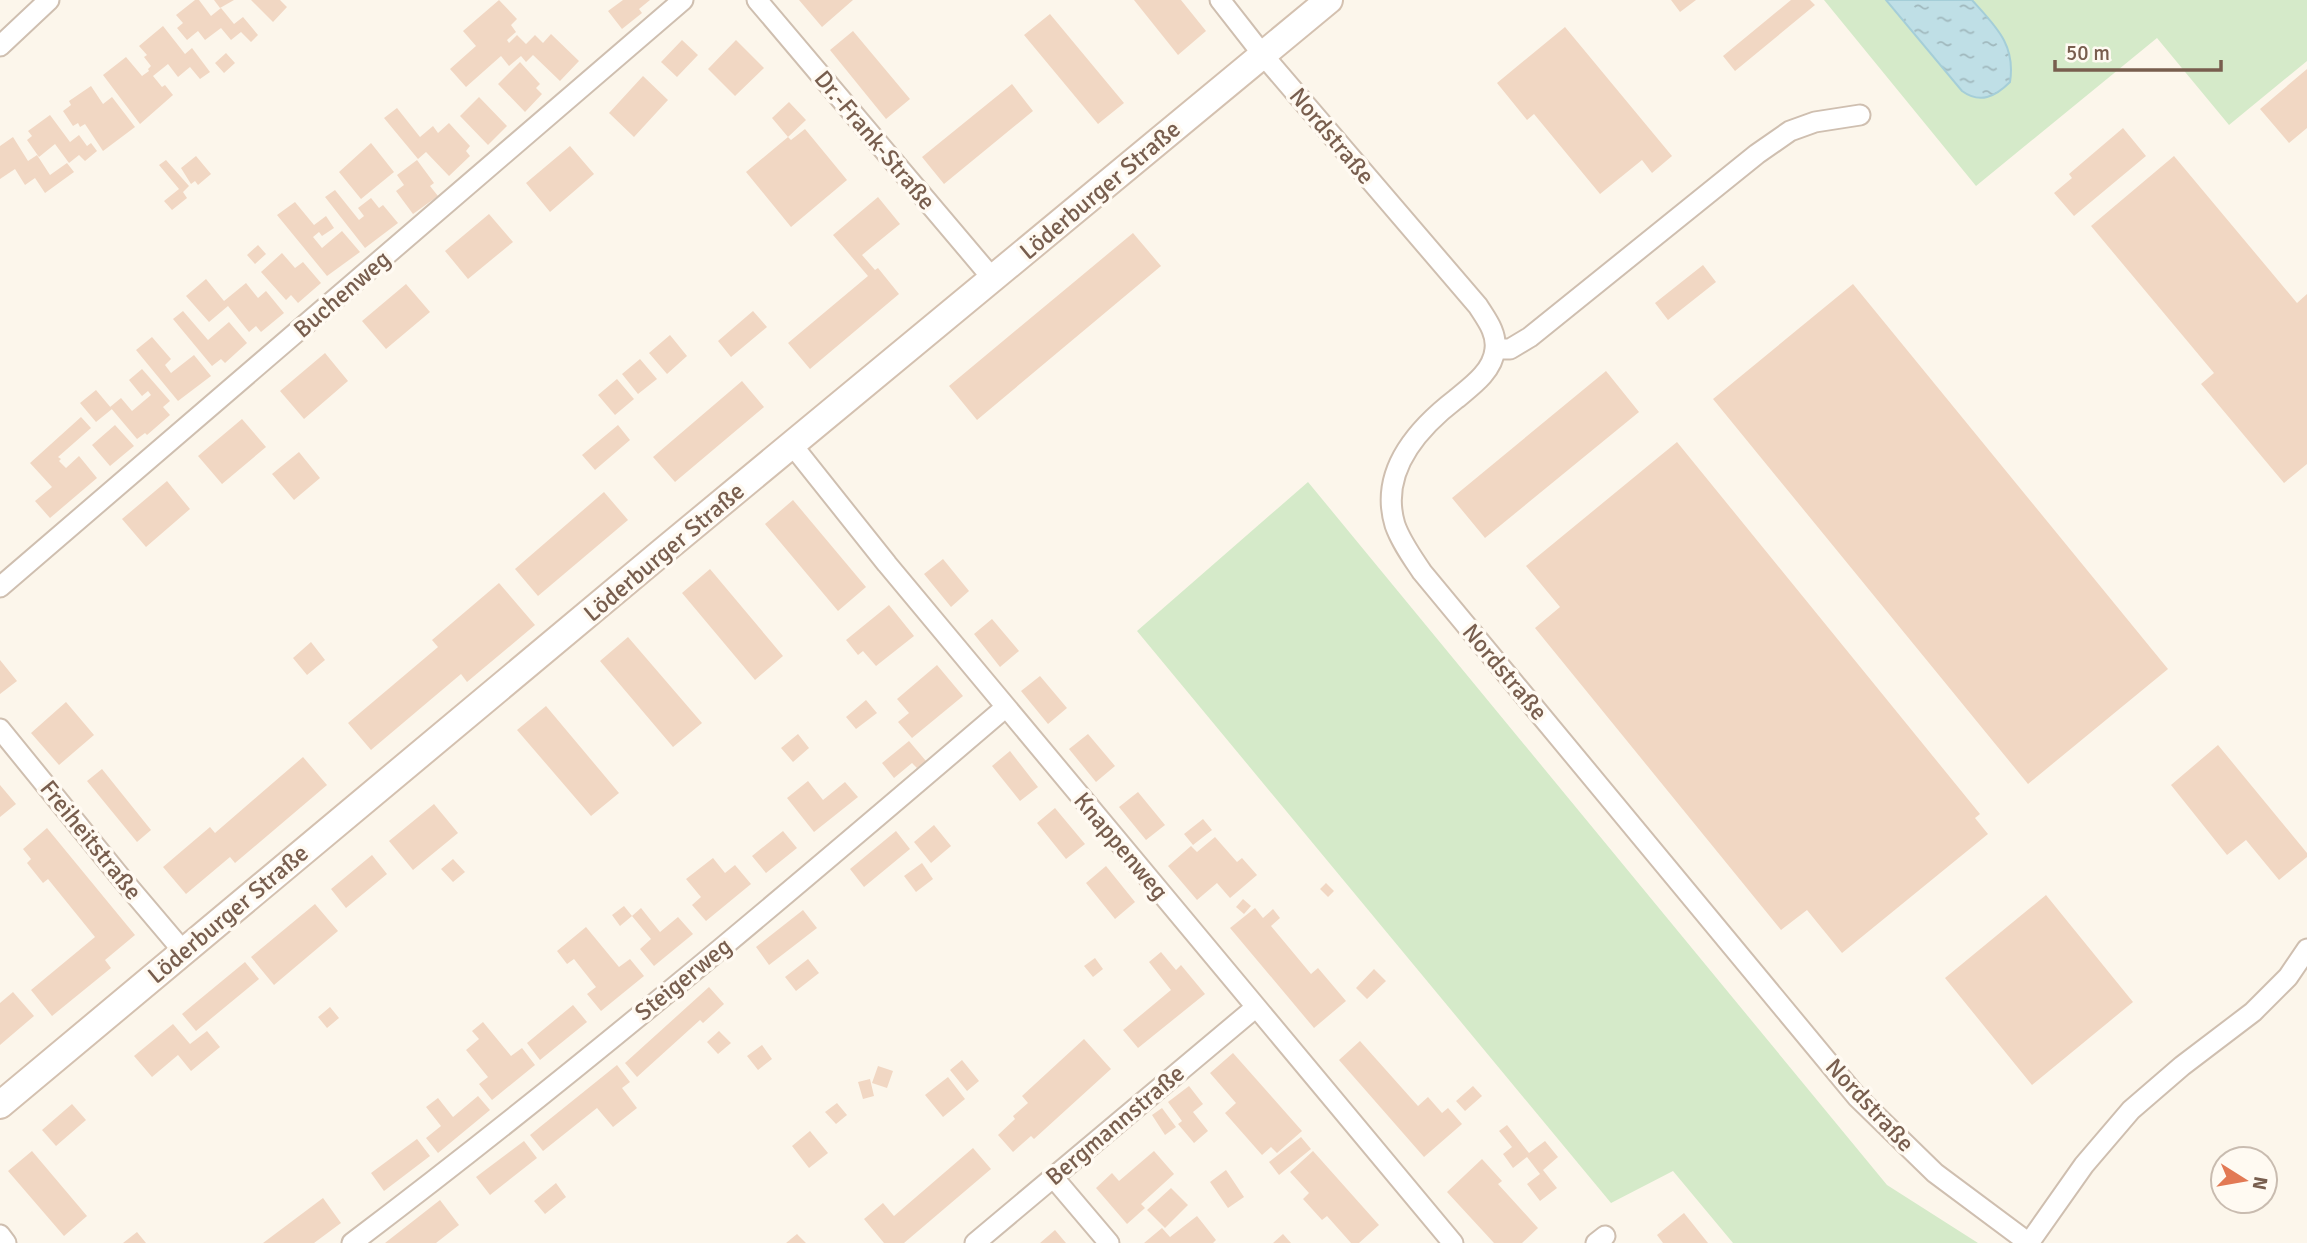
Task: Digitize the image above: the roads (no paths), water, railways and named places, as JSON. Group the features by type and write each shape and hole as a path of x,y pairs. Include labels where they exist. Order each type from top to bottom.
{"street":[{"path":"0,46 49,0"},
{"name":"Buchenweg","path":"0,587 683,0"},
{"name":"Dr.-Frank-Straße","path":"757,0 993,279"},
{"name":"Nordstraße","path":"1220,0 1263,55 1478,306 1494,332 1495,349 1491,365 1478,380 1417,434 1402,457 1392,483 1391,505 1396,527 1405,547 1422,572 1857,1097 1935,1173 2029,1243"},
{"name":"Löderburger Straße","path":"0,1105 183,950 1329,0"},
{"path":"1495,349 1510,349 1530,337 1757,154 1790,131 1815,122 1860,116"},
{"name":"Knappenweg","path":"793,446 1006,708 1453,1243"},
{"name":"Steigerweg","path":"352,1243 443,1174 806,879 1006,708"},
{"name":"Freiheitstraße","path":"0,729 183,950"},
{"path":"2029,1243 2084,1165 2131,1110 2182,1066 2253,1012 2288,976 2307,949"},
{"name":"Bergmannstraße","path":"975,1243 1255,1008"},
{"path":"1053,1177 1109,1243"},
{"path":"0,1235 6,1243"}],"water":[{"path":"1886,0 1972,0 1996,27 2007,46 2010,82 1999,92 1987,97 1975,97 1962,91"}]}
